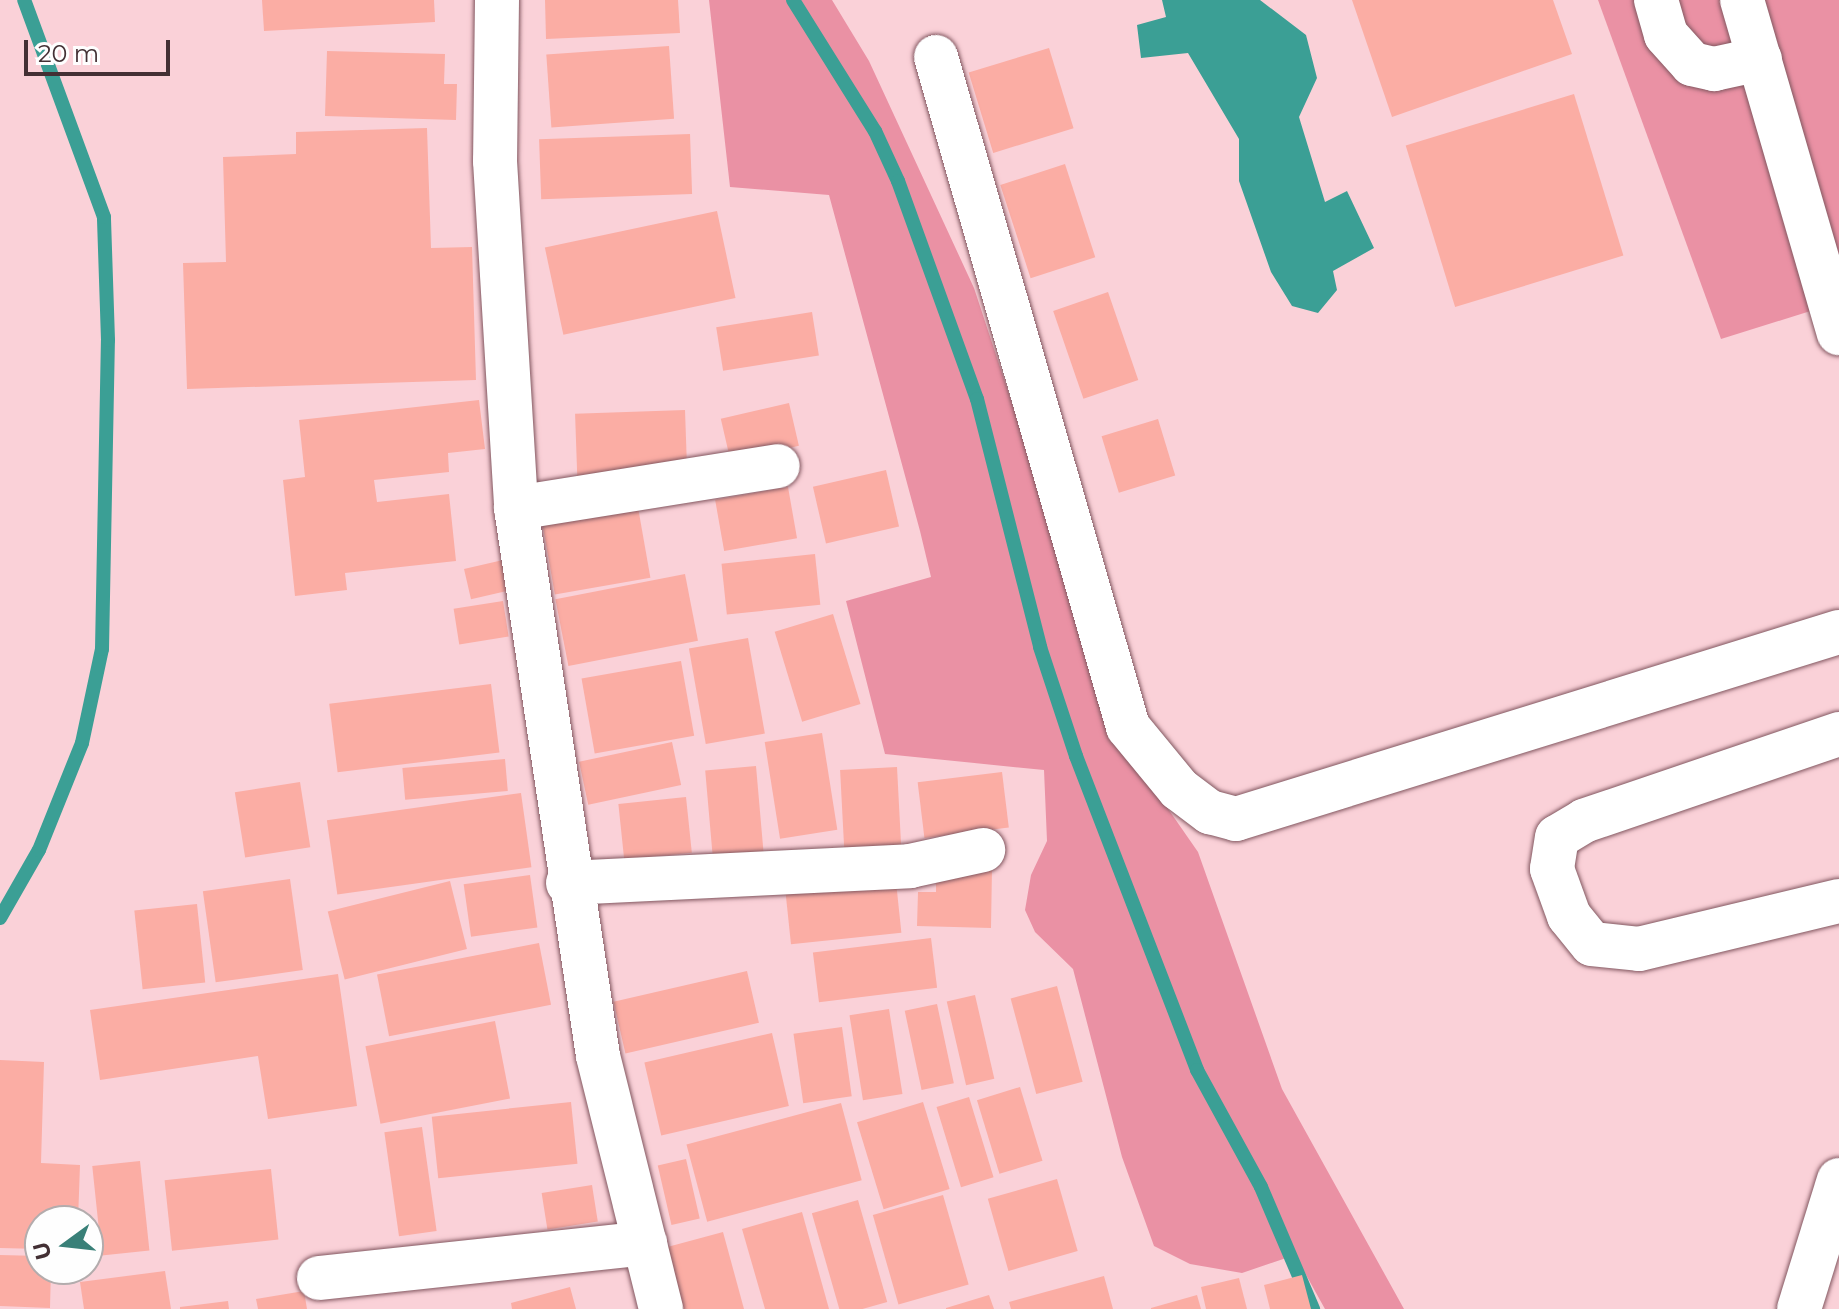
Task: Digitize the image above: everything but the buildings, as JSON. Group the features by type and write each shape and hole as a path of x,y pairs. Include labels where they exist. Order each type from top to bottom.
{"street":[{"path":"497,0 497,205 516,508 568,883 598,1056 661,1309"},
{"path":"1656,0 1666,35 1692,64 1714,69 1760,59"},
{"path":"1742,0 1839,333"},
{"path":"936,57 1128,727 1179,789 1210,812 1236,819 1839,632"},
{"path":"516,508 778,466"},
{"path":"1839,734 1584,821 1557,837 1552,869 1569,916 1592,944 1639,949 1839,901"},
{"path":"568,883 910,866 983,850"},
{"path":"1799,1309 1839,1180"},
{"path":"319,1278 645,1243"}],"shaded area":[{"path":"709,0 832,0 869,61 974,288 1067,570 1148,780 1198,852 1282,1089 1404,1309 1325,1309 1295,1255 1242,1273 1190,1264 1154,1246 1122,1157 1073,969 1035,932 1025,910 1031,875 1047,841 1044,770 885,754 846,601 931,577 829,195 730,187"},
{"path":"1598,0 1839,0 1839,302 1721,339"}],"water":[{"path":"1162,0 1260,0 1306,35 1317,78 1299,117 1325,202 1347,191 1374,248 1333,271 1337,290 1318,313 1292,306 1271,272 1239,181 1239,139 1188,53 1141,58 1137,25 1166,17"}],"waterway":[{"path":"0,918 39,850 82,743 102,649 108,340 104,217 24,0"},
{"path":"793,0 875,131 898,181 977,399 1040,647 1076,756 1197,1070 1261,1187 1313,1309"}]}
